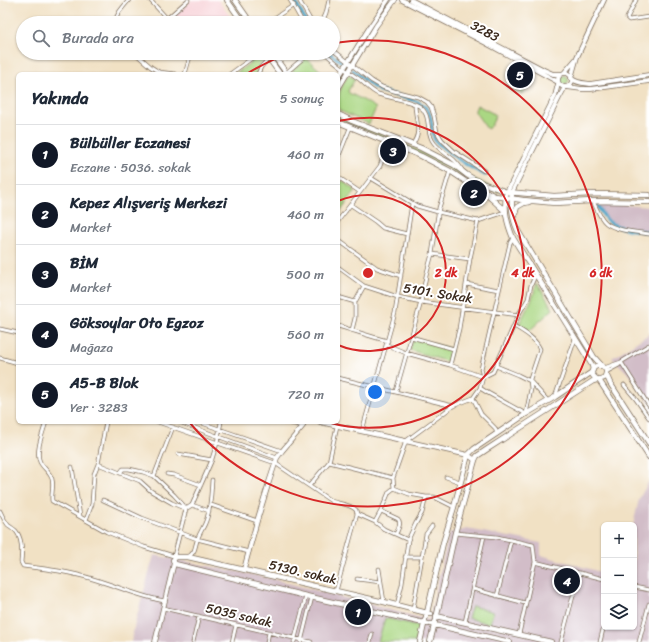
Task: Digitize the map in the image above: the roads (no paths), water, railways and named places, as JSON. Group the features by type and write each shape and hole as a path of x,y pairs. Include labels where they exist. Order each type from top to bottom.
{"main road":[{"path":"227,0 237,16"},
{"path":"235,0 246,16"},
{"path":"270,60 279,72"},
{"path":"277,60 286,72"},
{"path":"340,114 412,144 454,165 479,182 510,192 554,196 591,194 649,195"},
{"path":"340,123 421,156 450,171 468,183 495,196 555,202 649,202"},
{"path":"481,190 505,212"},
{"path":"510,192 505,207 505,212 508,226 513,238 592,365 593,376 598,379 649,457"},
{"path":"509,198 518,231 594,357 605,370 610,383 649,444"},
{"path":"514,220 516,207 524,203 534,201"},
{"path":"430,642 431,619 443,543 468,455 474,449 526,414 555,397 592,371 596,366 600,366 605,370"},
{"path":"420,642 431,619 477,456 598,379 604,378 605,370"},
{"path":"175,556 175,564 306,596 431,619 510,642"},
{"name":"5130. sokak","path":"175,556 188,557 397,605 413,609 431,619 465,622 551,642"}],"street":[{"path":"117,16 130,0"},
{"path":"150,0 164,16"},
{"path":"170,16 188,0"},
{"path":"290,0 300,16"},
{"path":"299,0 308,16"},
{"path":"325,16 329,0"},
{"path":"340,86 348,72 350,63 371,25 388,0"},
{"path":"340,75 395,0"},
{"name":"3283","path":"402,0 486,43 558,83"},
{"name":"3283","path":"411,0 552,74 562,74"},
{"path":"510,192 559,98 566,87 571,84 571,78 577,57 604,0"},
{"path":"636,0 628,18 629,20 649,17"},
{"path":"278,16 294,5"},
{"path":"340,55 372,81 382,87 418,97 427,102 431,107 437,132 442,140 455,152 484,172"},
{"path":"510,192 554,96 558,83 558,77 577,57"},
{"path":"143,60 157,72"},
{"path":"186,72 190,60"},
{"path":"233,72 249,60"},
{"path":"259,72 267,60"},
{"path":"288,72 301,60"},
{"path":"332,60 376,93 415,104 423,110 426,115 432,140 436,146 456,162 467,175"},
{"path":"562,74 569,75 576,82 590,84 649,75"},
{"path":"558,83 562,87 591,89 649,81"},
{"path":"412,144 416,139 418,131 415,104"},
{"path":"340,153 350,128"},
{"path":"340,219 380,166 389,142"},
{"path":"396,391 421,302 432,254 438,212 450,171"},
{"path":"340,178 360,192"},
{"path":"371,178 417,206 438,212 478,221 505,212"},
{"path":"592,201 606,223 621,229 649,234"},
{"path":"362,431 395,313 412,203"},
{"path":"351,205 383,228 407,234"},
{"path":"450,366 459,329 470,259 478,221"},
{"path":"394,488 393,478 406,441 453,406 473,398 480,388 483,377 481,369 510,242 513,238"},
{"path":"340,241 377,268 401,276"},
{"path":"432,254 470,259"},
{"name":"5101. Sokak","path":"340,268 364,286 398,297 421,302 519,315"},
{"path":"340,327 387,343 406,353 483,377 493,372 528,299 531,285 536,274"},
{"path":"466,284 499,290"},
{"path":"352,330 355,318 355,302 364,286"},
{"path":"340,298 355,302"},
{"path":"480,388 526,414 531,389 530,379 540,349 527,334 514,326"},
{"path":"0,329 16,333"},
{"path":"411,337 454,349"},
{"path":"555,397 575,339"},
{"path":"605,370 619,365 621,362 649,345"},
{"path":"0,358 16,362"},
{"path":"621,362 649,406"},
{"path":"496,366 530,381 548,401"},
{"path":"340,378 453,406"},
{"path":"624,385 649,418"},
{"path":"473,398 481,414 494,428 497,434"},
{"path":"45,424 38,455 39,461 52,477 52,501 107,532 144,547 175,556 179,532 186,509 192,505 212,460 221,424"},
{"path":"86,520 92,504 94,474 98,464 106,424"},
{"path":"164,424 275,463 331,501 353,506 357,514 336,591"},
{"path":"185,424 277,458"},
{"path":"204,424 282,451"},
{"path":"244,570 257,521 277,458 304,424"},
{"path":"328,424 468,455 475,460"},
{"path":"309,486 329,462 337,426"},
{"path":"154,476 173,427"},
{"path":"178,454 212,460"},
{"path":"329,462 393,478"},
{"path":"98,464 140,480 151,491 186,509"},
{"path":"72,467 80,516"},
{"path":"120,473 123,469 130,469 154,476 186,509"},
{"path":"140,480 144,472"},
{"path":"167,474 174,474 201,484"},
{"path":"446,477 460,482"},
{"path":"188,557 195,549 197,539 211,505 212,480"},
{"path":"394,488 409,494 434,497 454,507"},
{"path":"375,522 389,492 394,488"},
{"path":"397,605 402,584 408,540 422,513 426,497"},
{"path":"103,500 142,518 197,539 249,552"},
{"path":"192,505 209,511"},
{"path":"211,505 257,521"},
{"path":"0,511 4,519 19,536 22,550 21,562 23,566 53,570 94,579 150,598 164,601"},
{"path":"381,511 398,518 400,521 396,534"},
{"path":"357,514 408,540"},
{"path":"413,609 426,534 432,526"},
{"path":"455,533 497,537 534,545 535,562 519,634"},
{"path":"465,622 484,536"},
{"path":"497,596 511,540"},
{"path":"405,557 422,557"},
{"path":"535,562 601,578"},
{"path":"155,642 174,563"},
{"path":"379,569 384,602"},
{"path":"560,642 579,573"},
{"path":"357,579 381,582"},
{"path":"637,588 649,590"},
{"path":"473,590 526,603"},
{"path":"295,640 306,596"},
{"path":"301,641 312,597"},
{"path":"639,642 649,604"},
{"name":"5035 sokak","path":"163,608 269,632 295,640 311,642"},
{"path":"193,642 199,616"},
{"path":"232,642 236,625"},
{"path":"600,642 603,630"},
{"path":"267,642 269,632"},
{"path":"370,642 372,634"}],"waterway":[{"path":"294,0 303,16"},
{"path":"353,70 380,91 416,101 427,108 430,115 435,140 460,160 485,175"},
{"path":"598,206 601,213 609,222 623,228 649,232"}],"place":[{"name":"A5-B Blok","path":"520,75"},
{"name":"BİM","path":"393,151"},
{"name":"Kepez Alışveriş Merkezi","path":"474,193"},
{"name":"Göksoylar Oto Egzoz","path":"567,581"},
{"name":"Bülbüller Eczanesi","path":"358,612"}]}
